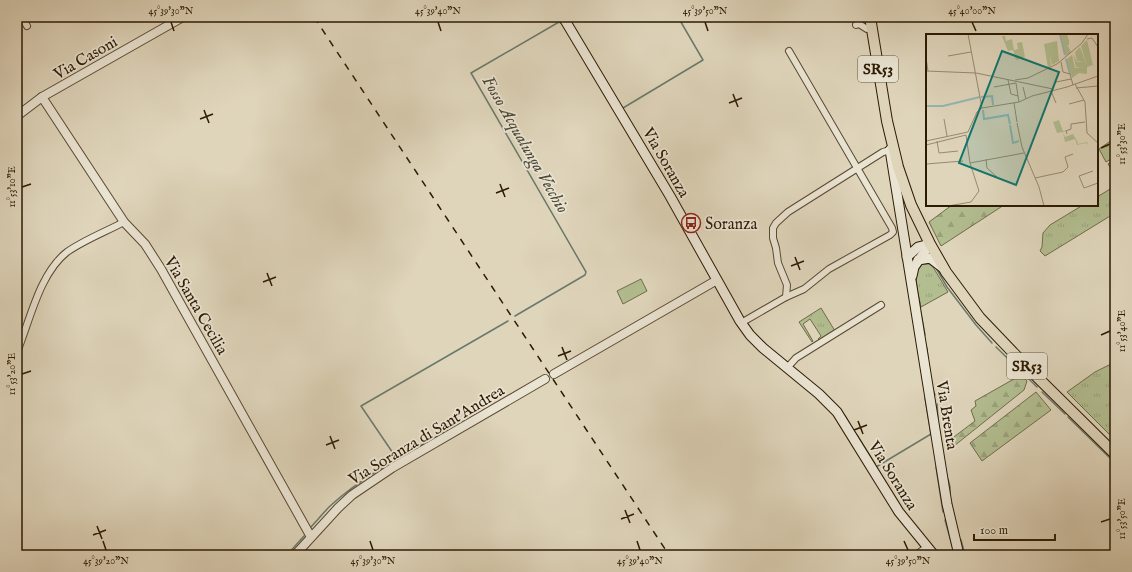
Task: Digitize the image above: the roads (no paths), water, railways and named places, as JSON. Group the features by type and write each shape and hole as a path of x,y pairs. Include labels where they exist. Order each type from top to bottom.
{"main road":[{"name":"Via Soranza","path":"564,17 670,196 741,323 756,342 819,394 837,412 899,512 934,555"},
{"name":"Via Brenta","path":"870,17 947,504 960,555"},
{"name":"SR53","path":"887,121 903,184 911,205 930,244 946,272 980,318 1115,454"},
{"name":"Via Brenta","path":"911,280 914,267 930,244"},
{"path":"907,257 918,247 930,244"},
{"path":"918,260 930,258 946,272"}],"street":[{"path":"22,17 27,26"},
{"name":"Via Casoni","path":"17,116 42,97 183,17"},
{"path":"856,25 859,24 867,28 871,28"},
{"path":"741,323 786,297 804,289 828,270 893,232 789,51"},
{"name":"Via Santa Cecilia","path":"42,97 124,222 145,244 161,269 311,537"},
{"path":"786,297 787,285 778,263 773,238 773,228 776,223 788,212 884,152 890,150"},
{"path":"17,352 40,290 57,262 71,249 124,222"},
{"path":"554,374 717,280"},
{"path":"787,368 796,358 881,305"},
{"name":"Via Soranza di Sant'Andrea","path":"295,555 341,505 370,482 545,379"},
{"path":"916,555 927,547"}],"waterway":[{"name":"Fosso Acqualunga Vecchio","path":"623,108 703,60 678,17"},
{"name":"Fosso Acqualunga Vecchio","path":"515,316 585,275 586,272 471,73 559,22 561,23"},
{"path":"902,252 904,264"},
{"path":"936,268 947,287 992,343"},
{"path":"920,308 925,335"},
{"name":"Fosso Acqualunga Vecchio","path":"397,459 361,406 508,321"},
{"path":"996,347 1037,387"},
{"path":"927,348 928,360"},
{"path":"933,390 935,395"},
{"path":"1042,392 1065,414"},
{"path":"827,396 840,409"},
{"path":"925,398 931,435"},
{"path":"937,404 938,420"},
{"path":"845,416 852,428"},
{"path":"1068,417 1115,463"},
{"name":"Fosso Acqualunga Vecchio","path":"309,529 330,506 359,483 391,462 458,425"},
{"path":"876,467 931,434"},
{"path":"857,435 875,464"},
{"path":"936,467 943,512"},
{"path":"948,479 950,497"},
{"path":"945,520 954,552 953,555"},
{"name":"Fosso Acqualunga Vecchio","path":"287,555 304,536"},
{"path":"961,540 965,555"}],"railway":[{"path":"314,17 669,555"}],"place":[{"name":"Soranza","path":"691,223"}]}
